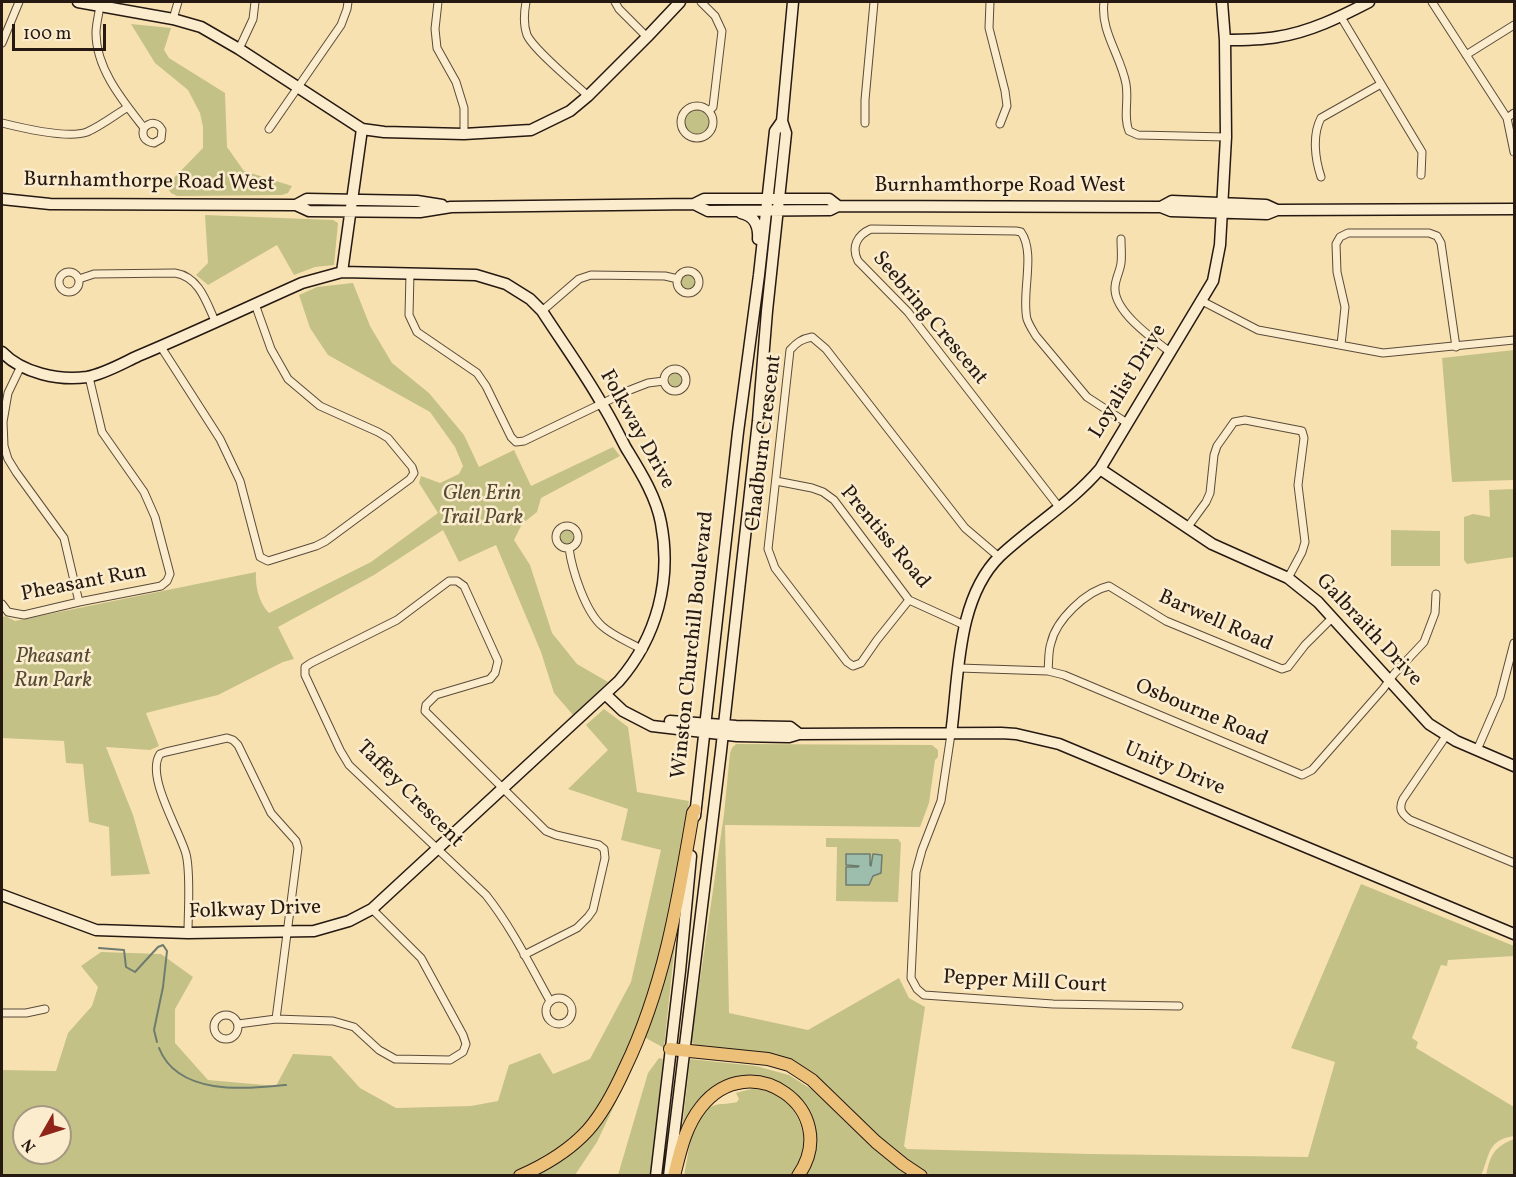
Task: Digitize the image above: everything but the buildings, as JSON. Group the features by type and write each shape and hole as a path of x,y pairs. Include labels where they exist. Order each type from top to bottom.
{"highway":[{"path":"520,1176 553,1160 587,1131 603,1110 624,1072 638,1042 660,978 695,810"},
{"path":"676,1050 768,1059 789,1065 812,1080 876,1142 921,1176"},
{"path":"674,1176 686,1134 698,1111 712,1095 729,1085 743,1082 758,1082 775,1087 789,1095 802,1109 809,1126 810,1146 806,1165 798,1176"}],"street":[{"path":"2,43 19,2"},
{"path":"78,2 173,19 201,27 362,129 384,132 464,134 531,130 570,111 588,96 680,2"},
{"path":"173,19 178,2"},
{"path":"238,49 253,19 255,2"},
{"path":"269,129 341,25 348,2"},
{"path":"438,2 435,29 437,48 456,82 464,108 464,134"},
{"path":"526,2 524,16 528,37 588,96"},
{"path":"615,2 647,37"},
{"path":"701,2 715,16 722,32 713,107 709,111"},
{"name":"Winston Churchill Boulevard","path":"669,1176 680,971 695,810 740,411 759,275 786,133 782,121 793,2"},
{"path":"865,123 874,2"},
{"path":"990,2 989,28 1007,106 1000,124"},
{"path":"1104,2 1104,18 1125,75 1128,93 1126,124 1129,131 1138,135 1226,138"},
{"name":"Loyalist Drive","path":"951,734 964,625 977,590 999,557 1076,493 1100,469 1213,281 1222,208 1226,138 1225,40 1222,2"},
{"path":"1225,40 1278,37 1307,31 1369,2"},
{"path":"1432,2 1507,118 1515,152"},
{"path":"100,5 96,33 98,54 109,78 144,128"},
{"path":"1341,16 1422,152 1421,175"},
{"path":"1466,55 1515,25"},
{"path":"1321,177 1316,161 1317,126 1321,118 1381,84"},
{"path":"700,106 709,111 713,120 708,135 693,139 685,134 681,119 686,110 700,106"},
{"path":"2,123 67,134 85,132 128,107"},
{"path":"1507,118 1515,113"},
{"path":"342,272 362,129"},
{"name":"Burnhamthorpe Road West","path":"2,199 50,204 194,205 296,205 307,200 417,201 451,207"},
{"name":"Burnhamthorpe Road West","path":"694,204 708,210 829,199 838,206 1161,207 1171,211 1222,208 1267,214 1276,210 1515,209"},
{"name":"Burnhamthorpe Road West","path":"296,205 309,211 420,212 451,207 694,204 704,200 773,205"},
{"name":"Winston Churchill Boulevard","path":"656,1176 723,730 758,421 773,205"},
{"path":"708,210 740,212 753,219 759,229 754,271 759,275"},
{"name":"Seebring Crescent","path":"1059,507 908,312 858,261 855,245 859,237 871,229 1022,232 1027,245 1028,319 1036,336 1087,398 1127,423"},
{"path":"1341,345 1346,315 1337,272 1336,244 1340,237 1348,233 1429,233 1437,236 1441,243 1456,347"},
{"path":"1121,239 1121,265 1114,287 1115,296 1138,327 1170,352"},
{"name":"Folkway Drive","path":"2,352 21,366 61,377 89,376 161,347 302,283 342,272 461,274 496,280 530,299 543,311 602,404 655,502 661,523 664,570 658,608 651,631 643,650 625,674 372,909 349,921 332,927 288,932 188,933 96,930 2,894"},
{"path":"79,279 94,274 175,273 185,275 195,283 215,321"},
{"path":"410,273 409,315 417,332 477,373 486,386 511,437 516,442 524,441 648,383 664,381"},
{"path":"543,311 579,279 591,275 665,276 678,279"},
{"path":"1202,301 1258,330 1383,353 1515,340"},
{"path":"161,347 220,439 240,481 260,557 268,561 316,546 414,473 412,467 388,438 320,406 288,379 271,349 255,304"},
{"name":"Chadburn Crescent","path":"909,600 861,663 855,666 849,664 772,561 768,549 790,350 796,343 812,337 826,349 965,528 999,557"},
{"path":"21,366 8,393 2,422 4,446 8,459 22,481 64,538 79,602"},
{"name":"Pheasant Run","path":"2,604 8,612 24,615 161,586 170,574 155,517 144,492 102,432 89,376"},
{"path":"1187,528 1210,493 1214,454 1234,422 1245,420 1302,431 1304,438 1298,485 1305,542 1288,578"},
{"name":"Galbraith Drive","path":"1100,469 1219,547 1288,578 1311,595 1421,717 1446,736 1515,766"},
{"name":"Prentiss Road","path":"776,481 812,488 834,500 909,600 964,625"},
{"path":"569,548 571,564 592,615 610,632 643,650"},
{"name":"Taffey Crescent","path":"503,788 425,711 430,699 436,695 490,679 495,673 498,661 464,586 457,581 449,581 389,624 305,667 305,675 346,762 438,848 505,918 550,1001"},
{"name":"Barwell Road","path":"1048,670 1051,642 1060,623 1067,614 1094,592 1109,586 1166,621 1275,668 1288,667 1305,645 1332,618"},
{"name":"Osbourne Road","path":"959,668 1048,670 1073,678 1302,775 1312,771 1424,642 1434,613 1436,594"},
{"path":"1477,750 1500,698 1515,643"},
{"name":"Unity Drive","path":"605,694 623,711 652,726 704,728 789,737 799,734 1016,734 1059,744 1515,934"},
{"name":"Pepper Mill Court","path":"951,734 941,801 916,872 911,978 918,989 924,995 1016,1002 1179,1006"},
{"path":"1446,736 1400,805 1401,811 1410,820 1515,863"},
{"path":"188,933 186,855 167,810 155,765 156,760 160,754 166,752 227,738 238,745 271,813 296,841 298,848 276,1019"},
{"path":"503,788 546,831 599,845 604,849 605,858 592,910 588,917 577,928 524,955"},
{"path":"238,1024 276,1019 344,1023 354,1027 379,1050 395,1059 450,1060 463,1052 466,1044 463,1035 421,958 372,909"},
{"path":"2,1013 26,1013 45,1008"}],"green space":[{"path":"131,24 171,28 164,50 169,58 225,93 227,147 244,171 292,186 288,193 282,195 177,196 171,193 166,186 203,148 200,113 188,90 155,63"},
{"path":"696,109 705,113 709,122 705,131 696,135 687,131 683,122 687,113"},
{"path":"205,215 333,220 338,223 334,265 315,267 294,275 277,245 208,285 196,275 208,263"},
{"path":"685,275 691,275 695,282 691,289 685,289 681,285 681,279"},
{"path":"353,283 370,326 392,363 429,393 464,435 479,467 514,450 531,486 613,447 620,456 541,498 537,512 522,524 514,540 530,565 552,633 577,664 608,682 573,715 554,693 541,652 496,545 459,562 443,530 374,575 278,627 294,659 283,662 218,695 146,713 159,746 150,750 106,747 133,815 150,874 111,876 109,827 89,822 83,764 66,763 64,741 2,738 2,618 5,616 15,621 256,572 258,594 269,613 371,562 438,513 419,483 421,476 440,483 459,474 463,466 455,447 430,412 328,355 310,328 299,295 317,287"},
{"path":"1514,350 1514,480 1452,482 1442,358"},
{"path":"673,373 679,373 683,380 679,387 673,387 669,383 669,377"},
{"path":"1514,489 1514,557 1467,564 1464,560 1464,517 1473,514 1490,517 1489,490"},
{"path":"564,530 570,530 574,537 570,544 564,544 560,540 560,534"},
{"path":"1391,530 1440,531 1440,566 1391,566"},
{"path":"604,709 628,727 637,792 689,801 668,932 642,1013 618,1072 603,1100 584,1126 563,1148 537,1165 507,1176 2,1176 2,1070 56,1071 68,1033 92,1006 98,987 81,966 101,952 161,954 193,977 175,1009 175,1043 208,1080 276,1086 293,1054 331,1056 360,1088 396,1108 471,1106 498,1101 509,1065 540,1053 553,1074 590,1059 631,982 661,850 621,840 628,809 568,789 608,750 586,725"},
{"path":"736,744 932,745 938,750 929,803 920,827 725,825 729,1013 808,1030 899,978 909,998 925,1007 904,1146 907,1149 1308,1157 1335,1062 1291,1048 1361,884 1514,946 1514,956 1448,960 1447,966 1441,965 1412,1038 1418,1042 1416,1048 1514,1107 1514,1136 1498,1141 1494,1145 1481,1175 931,1175 916,1167 889,1146 810,1072 699,1047 691,1042 724,814 730,753"},
{"path":"826,838 898,839 901,843 898,902 836,901 837,847 826,847"},
{"path":"676,934 664,1048 644,1037"},
{"path":"659,1058 663,1059 650,1175 618,1175 648,1073"},
{"path":"690,1059 756,1066 789,1075 811,1089 885,1158 907,1175 805,1175 812,1161 814,1150 791,1093 734,1081 682,1130"},
{"path":"622,1084 624,1085 597,1142 575,1175 531,1176 549,1167"},
{"path":"751,1089 775,1094 792,1109 798,1118 804,1141 804,1154 794,1175 684,1176 691,1139 703,1114 715,1105 737,1102 739,1099 736,1093"},
{"path":"1514,1139 1514,1175 1486,1176 1489,1162 1497,1149"}],"shaded area":[{"path":"846,854 870,854 871,866 873,854 882,855 881,873 873,876 869,885 846,885 846,867 859,866 846,865"}],"waterway":[{"path":"99,948 124,950 126,967 135,972 158,947 163,945 167,951 163,987 154,1030 157,1042"},
{"path":"159,1048 168,1064 181,1075 197,1082 233,1088 286,1085"}],"park label":[{"name":"Glen Erin Trail Park","path":"482,507"},
{"name":"Pheasant Run Park","path":"53,670"}]}
